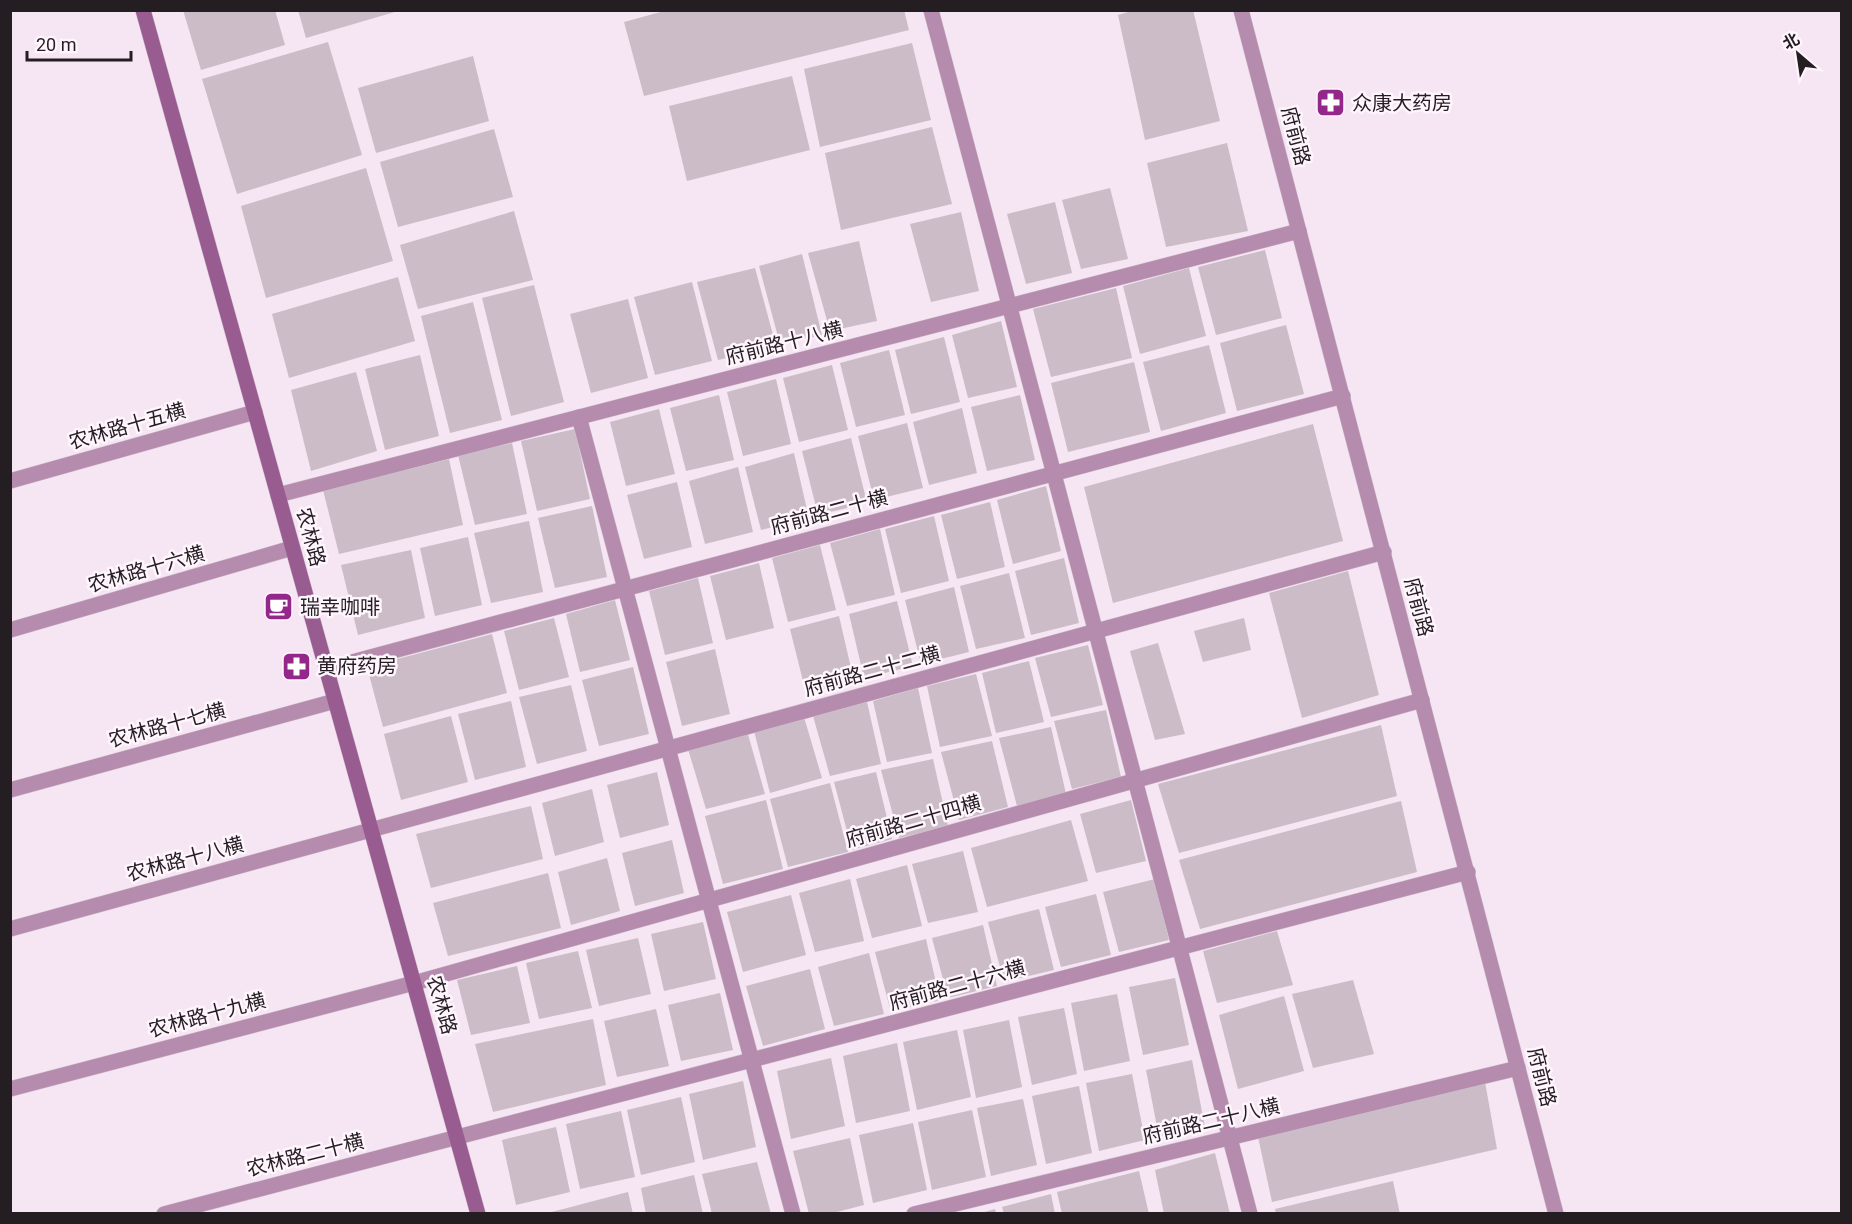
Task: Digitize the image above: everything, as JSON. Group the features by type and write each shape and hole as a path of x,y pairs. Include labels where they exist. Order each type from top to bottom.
{"street":[{"name":"农林路","path":"143,10 478,1214"},
{"path":"931,10 1250,1214"},
{"name":"府前路","path":"1241,10 1556,1214"},
{"name":"府前路十八横","path":"278,495 1299,231"},
{"name":"府前路二十横","path":"326,669 1343,396"},
{"name":"农林路十五横","path":"10,481 255,412"},
{"path":"579,417 793,1214"},
{"name":"农林路十六横","path":"10,630 292,548"},
{"name":"府前路二十二横","path":"371,830 1384,552"},
{"name":"府前路二十四横","path":"414,983 1422,700"},
{"name":"农林路十七横","path":"10,790 335,701"},
{"name":"农林路十八横","path":"10,929 371,830"},
{"name":"府前路二十六横","path":"458,1138 1468,873"},
{"name":"农林路十九横","path":"10,1089 414,983"},
{"name":"府前路二十八横","path":"914,1214 1518,1068"},
{"name":"农林路二十横","path":"164,1214 458,1138"}],"building":[{"path":"183,10 275,10 285,45 201,70"},
{"path":"298,10 398,10 398,11 306,38"},
{"path":"668,10 904,10 909,30 644,96 624,22"},
{"path":"1135,10 1193,10 1220,121 1145,140 1118,15"},
{"path":"328,42 362,155 237,194 202,79"},
{"path":"912,43 931,120 820,147 804,69"},
{"path":"473,56 489,121 376,153 358,88"},
{"path":"792,76 810,150 687,181 669,106"},
{"path":"932,127 952,204 841,230 825,153"},
{"path":"494,129 513,197 398,227 380,162"},
{"path":"1227,143 1248,231 1166,247 1147,163"},
{"path":"366,168 393,261 266,298 241,206"},
{"path":"1110,188 1128,259 1081,269 1062,200"},
{"path":"1055,202 1072,273 1026,284 1007,214"},
{"path":"514,211 533,280 418,309 400,245"},
{"path":"961,212 979,291 931,302 910,224"},
{"path":"859,241 877,321 830,331 808,253"},
{"path":"1265,250 1282,318 1216,335 1198,267"},
{"path":"802,254 822,335 780,344 759,266"},
{"path":"755,268 776,346 718,360 697,282"},
{"path":"1189,268 1206,336 1140,354 1123,286"},
{"path":"398,277 415,341 289,378 272,314"},
{"path":"692,282 712,361 655,375 634,297"},
{"path":"534,285 564,402 511,416 482,298"},
{"path":"1116,288 1132,358 1051,377 1033,309"},
{"path":"628,299 648,378 591,393 570,314"},
{"path":"473,302 502,420 450,433 421,316"},
{"path":"1001,321 1017,387 968,398 952,335"},
{"path":"1286,325 1304,394 1237,411 1220,343"},
{"path":"944,337 960,402 911,414 895,350"},
{"path":"1209,345 1226,413 1161,431 1143,362"},
{"path":"889,350 905,415 856,427 840,363"},
{"path":"420,355 439,436 385,450 365,369"},
{"path":"1134,362 1150,432 1068,452 1051,383"},
{"path":"832,365 848,430 799,442 783,378"},
{"path":"356,372 377,451 311,471 291,390"},
{"path":"776,379 791,444 743,456 727,392"},
{"path":"719,395 734,460 686,471 670,408"},
{"path":"1020,395 1035,460 987,471 971,407"},
{"path":"962,408 977,473 929,485 913,422"},
{"path":"659,409 675,474 626,486 610,422"},
{"path":"907,423 923,488 874,500 858,436"},
{"path":"1313,424 1343,541 1113,603 1084,487"},
{"path":"575,429 590,499 537,511 521,441"},
{"path":"851,438 867,503 818,515 802,451"},
{"path":"512,443 527,514 475,525 458,455"},
{"path":"794,453 809,518 761,530 745,467"},
{"path":"449,459 463,525 339,554 323,490"},
{"path":"738,467 753,532 705,544 689,481"},
{"path":"677,482 692,547 644,559 627,495"},
{"path":"1046,486 1061,551 1013,564 997,500"},
{"path":"990,502 1005,567 957,579 941,515"},
{"path":"592,506 607,577 555,588 538,518"},
{"path":"934,516 949,581 901,593 885,529"},
{"path":"529,521 543,592 491,603 474,533"},
{"path":"880,529 895,595 847,606 830,543"},
{"path":"468,537 482,605 435,616 420,548"},
{"path":"820,545 836,610 788,622 772,558"},
{"path":"411,550 425,618 358,635 341,565"},
{"path":"1064,558 1079,623 1031,635 1015,571"},
{"path":"759,563 774,628 726,640 710,576"},
{"path":"1348,571 1379,695 1302,718 1269,593"},
{"path":"1009,573 1025,638 976,649 960,586"},
{"path":"698,578 713,643 665,655 649,591"},
{"path":"954,587 969,652 921,664 905,600"},
{"path":"615,600 630,660 580,672 566,614"},
{"path":"897,601 913,666 864,678 849,614"},
{"path":"839,616 854,681 806,693 790,629"},
{"path":"554,618 569,677 519,690 504,631"},
{"path":"1244,618 1251,650 1203,662 1194,631"},
{"path":"492,634 507,693 383,727 367,667"},
{"path":"1158,643 1185,734 1155,740 1130,651"},
{"path":"1088,645 1103,705 1051,717 1035,658"},
{"path":"715,649 730,714 682,726 666,662"},
{"path":"1029,661 1044,722 996,733 982,673"},
{"path":"633,667 649,734 599,746 582,680"},
{"path":"976,674 992,736 940,747 927,686"},
{"path":"571,685 587,751 537,764 519,697"},
{"path":"918,688 932,753 887,762 873,701"},
{"path":"511,701 526,767 475,780 458,714"},
{"path":"867,702 881,764 830,776 813,716"},
{"path":"1106,710 1121,777 1072,789 1054,721"},
{"path":"451,716 468,782 401,800 384,734"},
{"path":"804,717 822,778 770,793 754,731"},
{"path":"1381,725 1397,796 1179,853 1158,784"},
{"path":"1051,727 1066,794 1017,806 999,738"},
{"path":"747,731 765,794 706,809 688,749"},
{"path":"992,741 1008,807 959,820 941,752"},
{"path":"933,759 948,826 899,838 881,770"},
{"path":"657,772 669,825 620,838 607,785"},
{"path":"876,772 892,839 852,850 834,782"},
{"path":"830,783 848,852 788,867 770,799"},
{"path":"592,789 604,842 555,856 542,803"},
{"path":"766,800 783,869 723,884 705,816"},
{"path":"1131,800 1146,861 1096,873 1080,814"},
{"path":"1401,801 1417,872 1200,929 1179,860"},
{"path":"531,806 543,859 431,888 416,834"},
{"path":"1071,820 1088,881 987,907 971,848"},
{"path":"672,840 684,893 635,906 622,853"},
{"path":"963,851 978,912 928,923 912,864"},
{"path":"607,858 620,911 571,925 558,872"},
{"path":"907,865 922,926 872,938 856,879"},
{"path":"548,873 561,928 448,956 433,903"},
{"path":"850,879 864,941 815,952 799,893"},
{"path":"1155,879 1169,940 1119,952 1103,892"},
{"path":"1096,894 1111,955 1061,967 1045,907"},
{"path":"791,895 806,955 743,972 727,912"},
{"path":"1039,909 1054,970 1004,982 988,922"},
{"path":"703,922 716,979 664,991 651,934"},
{"path":"983,925 997,986 948,998 932,938"},
{"path":"1277,931 1293,985 1217,1003 1203,951"},
{"path":"638,938 651,994 599,1006 586,950"},
{"path":"926,939 940,1000 891,1012 875,952"},
{"path":"578,951 592,1008 539,1019 526,963"},
{"path":"869,953 884,1014 834,1026 818,967"},
{"path":"517,966 530,1023 471,1035 457,980"},
{"path":"810,969 825,1029 763,1046 746,986"},
{"path":"1175,978 1189,1045 1143,1055 1129,987"},
{"path":"1353,980 1374,1054 1313,1068 1292,994"},
{"path":"720,993 733,1050 681,1061 668,1005"},
{"path":"1117,994 1130,1061 1084,1071 1071,1003"},
{"path":"1284,996 1304,1071 1238,1089 1219,1015"},
{"path":"1064,1008 1077,1074 1032,1085 1018,1017"},
{"path":"656,1009 669,1066 617,1077 604,1021"},
{"path":"593,1019 606,1085 493,1112 475,1044"},
{"path":"1009,1020 1022,1087 976,1098 963,1030"},
{"path":"957,1030 971,1097 917,1110 903,1042"},
{"path":"897,1043 910,1111 856,1123 843,1056"},
{"path":"831,1058 845,1126 791,1139 777,1071"},
{"path":"1192,1060 1205,1127 1159,1137 1146,1070"},
{"path":"1132,1074 1145,1140 1099,1151 1086,1083"},
{"path":"743,1081 756,1147 703,1160 689,1094"},
{"path":"1485,1082 1497,1149 1272,1202 1258,1137"},
{"path":"1079,1086 1092,1153 1046,1164 1032,1096"},
{"path":"681,1097 695,1162 641,1175 627,1110"},
{"path":"1023,1099 1037,1165 991,1176 977,1108"},
{"path":"972,1110 986,1177 932,1190 918,1122"},
{"path":"621,1111 635,1177 580,1189 566,1124"},
{"path":"913,1123 927,1190 873,1203 859,1135"},
{"path":"556,1127 570,1192 516,1205 502,1140"},
{"path":"850,1138 864,1205 829,1214 809,1214 793,1151"},
{"path":"1215,1153 1230,1214 1164,1214 1155,1170"},
{"path":"757,1162 771,1214 712,1214 702,1174"},
{"path":"1139,1171 1149,1214 1062,1214 1057,1192"},
{"path":"694,1175 703,1214 646,1214 641,1188"},
{"path":"1393,1181 1400,1214 1276,1214 1275,1209"},
{"path":"628,1192 633,1214 548,1214 548,1213"},
{"path":"1051,1194 1055,1214 1004,1214 1002,1207"},
{"path":"995,1209 996,1214 981,1214 981,1213"}],"place":[{"name":"众康大药房","path":"1331,103"},
{"name":"瑞幸咖啡","path":"279,607"},
{"name":"黄府药房","path":"296,666"}]}
